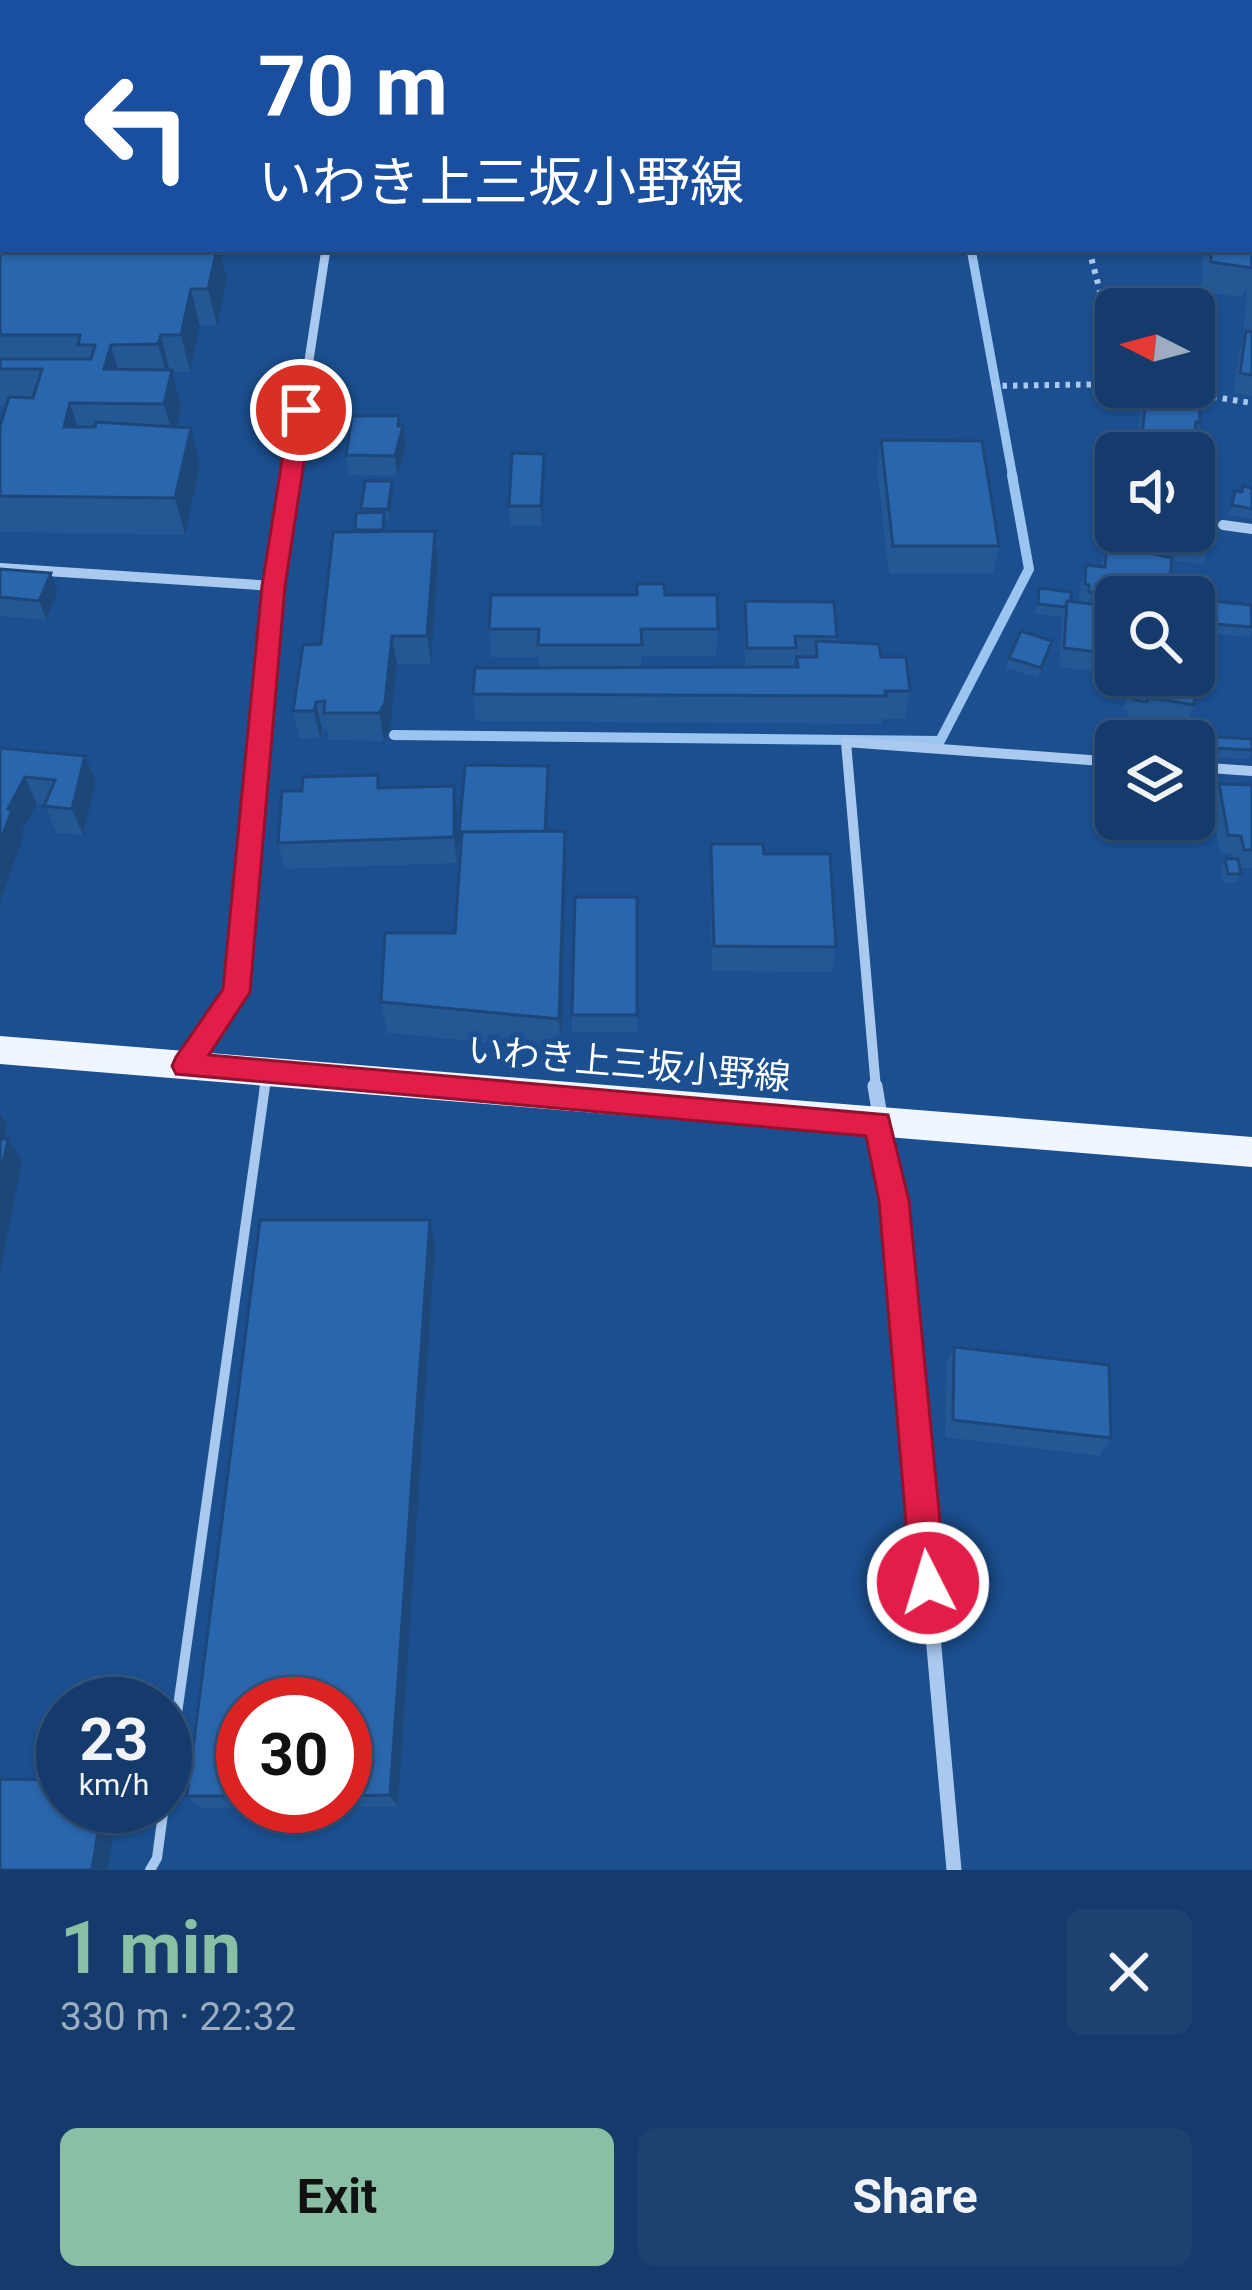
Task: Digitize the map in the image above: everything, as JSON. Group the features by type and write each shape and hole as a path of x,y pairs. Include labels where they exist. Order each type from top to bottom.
{"main road":[{"name":"いわき上三坂小野線","path":"0,1050 1252,1151"}],"street":[{"path":"186,1066 236,992 274,586 326,252"},
{"path":"1223,525 1252,529"},
{"path":"0,568 274,586"},
{"path":"955,1870 894,1201 878,1124 846,742 1095,760"},
{"path":"1215,769 1252,772"}],"lane":[{"path":"183,1677 267,1072"},
{"path":"150,1870 161,1833"}],"path":[{"path":"1090,252 1099,288"},
{"path":"992,386 1095,384"},
{"path":"1215,398 1252,404"}],"building":[{"path":"0,252 216,252 208,289 191,289 181,335 161,335 158,344 111,345 104,369 172,370 164,404 70,403 64,427 95,427 96,422 191,428 175,498 0,496 0,426 9,397 33,398 42,369 0,369 0,359 91,359 95,345 78,345 80,335 0,335"},
{"path":"1211,252 1252,252 1252,268 1211,262"},
{"path":"1246,331 1252,332 1252,375 1240,373"},
{"path":"1145,408 1199,408 1195,432 1142,432"},
{"path":"352,416 399,416 398,426 403,426 395,456 346,455"},
{"path":"881,440 982,441 999,546 893,546"},
{"path":"512,453 544,454 541,506 509,506"},
{"path":"365,481 392,481 388,509 361,509"},
{"path":"1243,486 1252,488 1252,509 1232,505 1235,491 1242,492"},
{"path":"384,512 383,530 355,530 356,513"},
{"path":"435,531 427,636 392,636 385,703 379,713 324,713 325,701 316,702 314,711 293,711 303,645 321,644 333,532"},
{"path":"1106,552 1172,558 1170,576 1095,576 1095,593 1089,592 1086,565 1105,567"},
{"path":"0,569 51,573 39,601 0,597"},
{"path":"637,584 664,584 665,595 717,595 718,629 641,629 642,645 538,645 539,629 489,629 491,595 637,595"},
{"path":"1039,588 1071,592 1071,601 1065,607 1038,604"},
{"path":"745,601 834,602 837,637 795,636 796,648 747,648"},
{"path":"1067,601 1095,604 1095,652 1064,648"},
{"path":"1215,601 1251,605 1252,627 1215,624"},
{"path":"1021,631 1052,641 1041,668 1009,658"},
{"path":"816,641 879,644 881,657 906,657 910,691 885,691 886,696 473,694 475,668 798,667 797,657 817,657"},
{"path":"1134,696 1195,696 1194,705 1148,697 1147,702 1134,700"},
{"path":"1215,737 1252,739 1252,750 1215,748"},
{"path":"0,748 85,756 72,809 44,806 55,780 25,777 8,809 12,810 0,842"},
{"path":"465,765 548,766 545,831 462,832 458,844"},
{"path":"378,775 378,788 454,786 454,837 278,843 282,791 302,791 303,777"},
{"path":"1219,784 1252,785 1252,850 1244,850 1241,836 1228,835"},
{"path":"565,831 559,1019 381,1002 385,933 455,933 462,832"},
{"path":"711,844 763,844 764,854 830,854 836,947 714,946"},
{"path":"1225,859 1238,859 1241,874 1228,874"},
{"path":"575,897 637,897 637,1015 572,1015"},
{"path":"0,1139 8,1139 0,1178"},
{"path":"260,1220 430,1220 390,1795 372,1795 372,1677 216,1677 216,1796 192,1796 192,1757"},
{"path":"954,1347 1109,1365 1111,1438 953,1420"},
{"path":"0,1779 36,1780 36,1833 98,1833 92,1870 0,1870"}],"waterway":[{"path":"972,252 1013,478"},
{"path":"394,735 940,741 1029,569 1012,475"}],"route":[{"path":"301,410 274,586 236,992 186,1066 878,1124 894,1201 928,1583"}]}
